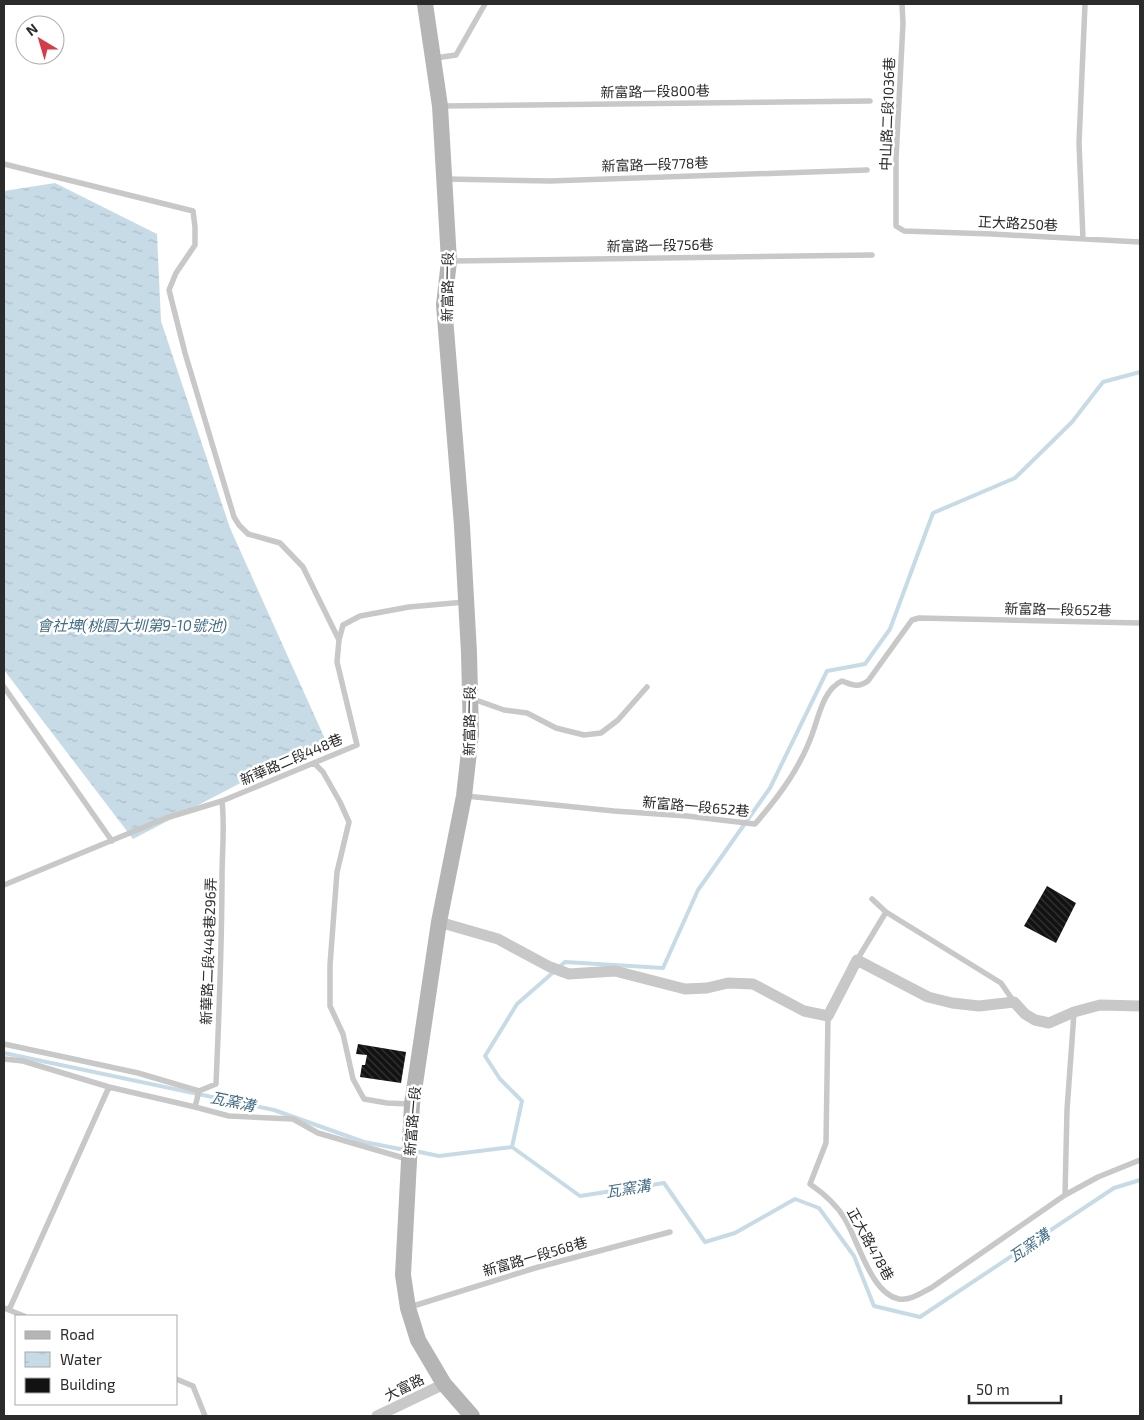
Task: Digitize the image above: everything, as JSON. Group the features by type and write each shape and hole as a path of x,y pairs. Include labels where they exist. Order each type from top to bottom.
{"street":[{"name":"新富路一段","path":"425,4 440,106 449,261 444,305 462,526 472,734 464,796 439,922 412,1104 403,1276 408,1308 418,1340 444,1384 472,1416"},
{"path":"439,922 498,939 550,967 569,974 615,970 685,988 707,988 728,982 753,984 804,1011 828,1016 857,960 928,997 952,1003 979,1006 1014,1002 1025,1014 1035,1020 1049,1023 1074,1012 1100,1005 1140,1006"},
{"name":"大富路","path":"377,1416 444,1384"}],"lane":[{"path":"433,58 456,55 485,4"},
{"name":"中山路二段1036巷","path":"896,226 896,158 903,23 902,4"},
{"path":"1083,239 1079,143 1085,4"},
{"name":"新富路一段800巷","path":"440,106 870,101"},
{"path":"4,164 193,212 195,245 176,273 169,290 185,353 234,516 239,525 248,534 280,543 303,567 338,640"},
{"name":"新富路一段778巷","path":"444,179 550,181 867,170"},
{"name":"正大路250巷","path":"896,226 904,231 1140,242"},
{"name":"新富路一段756巷","path":"449,261 872,255"},
{"path":"338,640 343,625 360,616 409,607 465,602"},
{"name":"新富路一段652巷","path":"464,796 754,824 779,797 808,747 821,707 831,689 842,680 855,686 868,681 912,620 1140,623"},
{"name":"新華路二段448巷","path":"4,885 166,818 222,801 357,745 337,662 338,640"},
{"path":"4,686 112,841"},
{"path":"471,698 504,710 526,713 556,728 584,735 601,733 612,725 647,687"},
{"path":"314,763 322,772 340,802 349,822 337,872 330,965 330,1006 343,1034 353,1078 364,1099 387,1104 412,1104"},
{"name":"新華路二段448巷296弄","path":"199,1091 216,1084 222,939 224,823 222,801"},
{"path":"872,899 886,912 1001,983 1014,1002"},
{"path":"857,960 886,912"},
{"path":"1065,1195 1067,1110 1074,1012"},
{"name":"正大路478巷","path":"828,1016 826,1143 810,1184 823,1193 845,1218 861,1254 882,1291 899,1299 912,1298 930,1288 1065,1195 1098,1177 1140,1160"},
{"path":"4,1044 138,1073 199,1091 195,1107"},
{"path":"4,1059 23,1061 109,1087 229,1116 293,1119 318,1133 408,1159"},
{"path":"21,1315 6,1309 109,1087"},
{"name":"新富路一段568巷","path":"408,1308 535,1268 670,1232"},
{"path":"178,1380 192,1386 205,1416"}],"water":[{"name":"會社埤(桃園大圳第9-10號池)","path":"55,183 157,234 161,321 230,528 325,739 133,839 4,670 4,191"}],"building":[{"path":"1047,886 1076,903 1056,943 1024,926"},
{"path":"358,1044 406,1052 401,1083 360,1077 362,1065 365,1065 367,1055 356,1054"}],"waterway":[{"path":"512,1147 522,1101 500,1079 485,1056 517,1004 565,962 663,968 698,890 770,788 827,671 865,664 890,629 933,513 1015,478 1072,422 1103,382 1140,372"},
{"name":"瓦窯溝","path":"4,1053 274,1110 364,1142 405,1150"},
{"name":"瓦窯溝","path":"415,1151 439,1156 512,1147 580,1196 664,1183 705,1242 735,1233 795,1199 819,1208 854,1256 874,1306 920,1317 1114,1188 1140,1180"}]}
